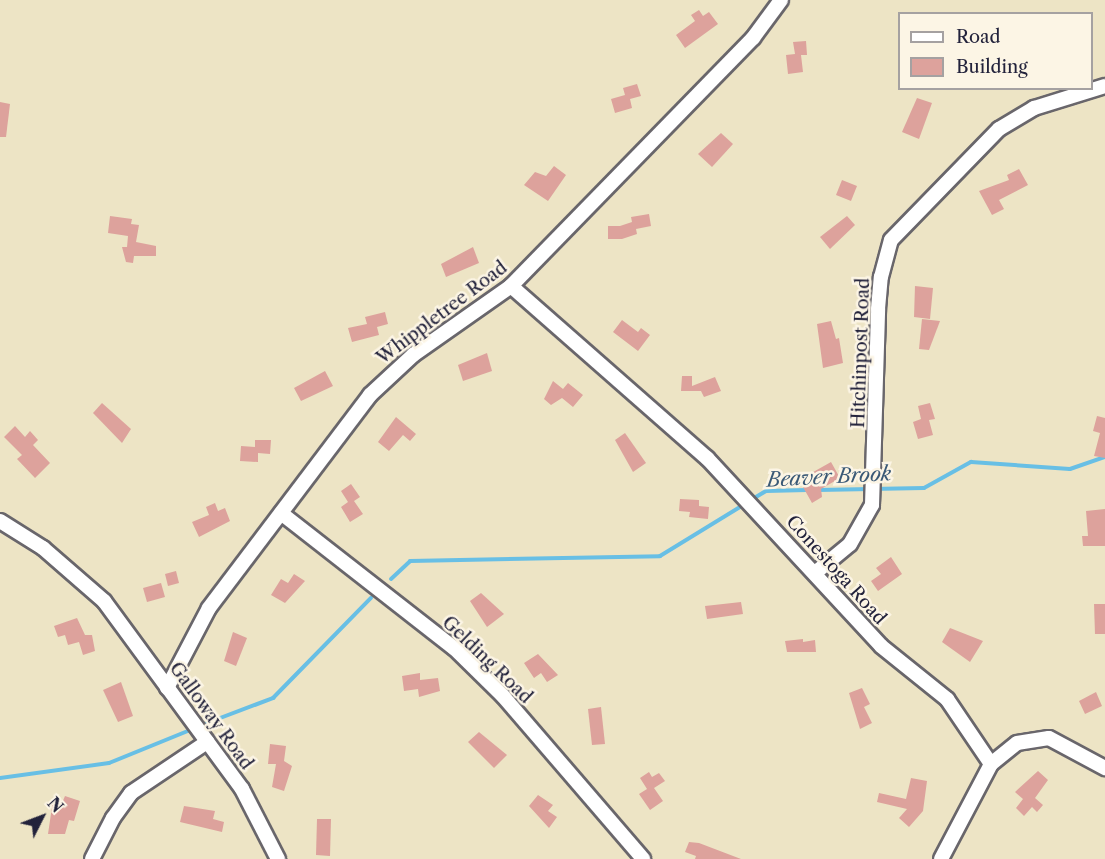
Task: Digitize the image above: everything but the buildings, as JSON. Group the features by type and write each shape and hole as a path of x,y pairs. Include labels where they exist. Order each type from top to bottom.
{"street":[{"name":"Whippletree Road","path":"167,688 210,608 336,436 388,375 511,286 753,38 781,0"},
{"name":"Hitchinpost Road","path":"815,573 850,544 872,505 878,309 882,269 891,240 999,129 1034,108 1092,90"},
{"name":"Conestoga Road","path":"511,286 707,458 881,646 948,699 991,764"},
{"name":"Gelding Road","path":"281,513 454,648 503,696 643,859"},
{"name":"Galloway Road","path":"0,521 43,548 104,601 242,789 278,859"},
{"path":"940,859 991,764 1008,748 1038,738 1062,742 1105,768"},
{"path":"92,859 113,818 131,793 207,742"}],"waterway":[{"name":"Beaver Brook","path":"818,490 924,488 971,462 1070,469 1105,457"},
{"name":"Beaver Brook","path":"751,500 766,491 807,490"},
{"name":"Beaver Brook","path":"391,579 410,561 660,556 745,504"},
{"name":"Beaver Brook","path":"207,723 273,698 371,598"},
{"name":"Beaver Brook","path":"0,778 109,763 188,731"}]}
